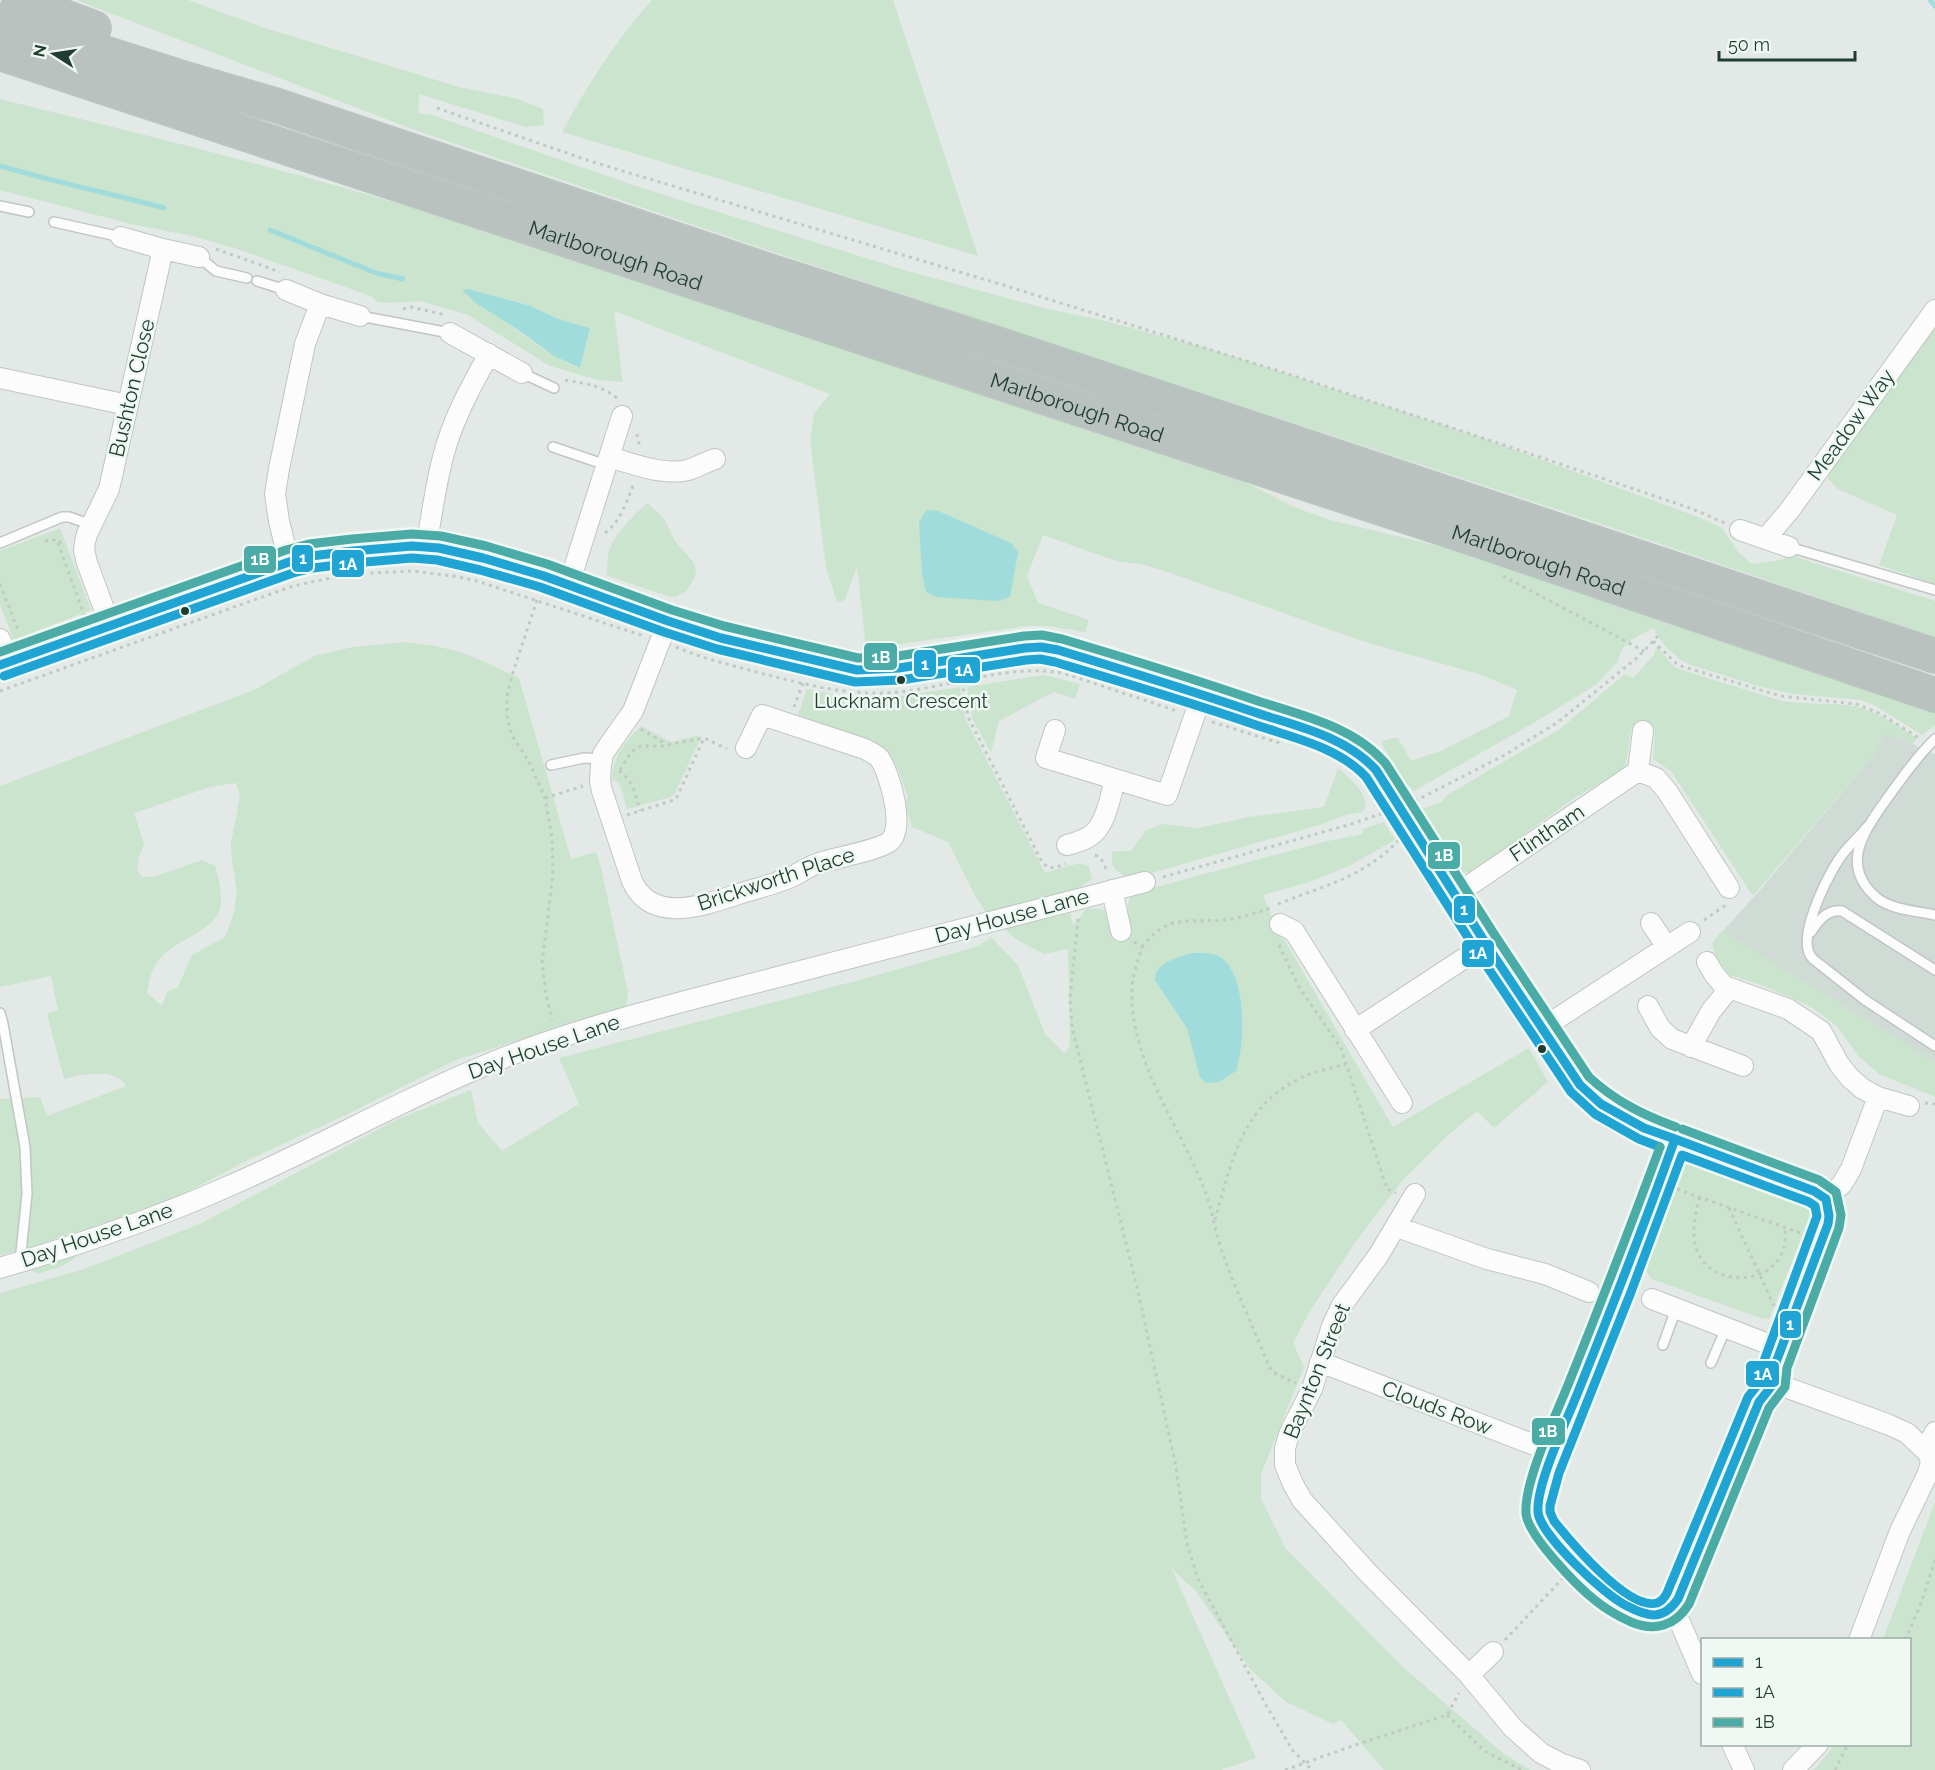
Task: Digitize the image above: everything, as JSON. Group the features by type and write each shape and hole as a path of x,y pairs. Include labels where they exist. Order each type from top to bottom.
{"highway":[{"path":"19,0 200,69 275,105"},
{"path":"0,20 275,105"},
{"path":"0,53 219,126"},
{"path":"0,70 219,126"},
{"name":"Marlborough Road","path":"275,105 1935,656"},
{"name":"Marlborough Road","path":"219,126 1489,543 1935,694"}],"street":[{"path":"121,237 163,249 205,252"},
{"name":"Bushton Close","path":"110,625 84,550 89,529 109,489 163,249"},
{"path":"286,282 320,304 360,316"},
{"path":"289,562 275,494 305,344 320,304"},
{"name":"Meadow Way","path":"1765,539 1789,511 1935,310"},
{"path":"449,324 489,354 522,373"},
{"path":"426,546 449,438 473,382 489,354"},
{"path":"0,378 128,405"},
{"path":"569,584 622,409"},
{"path":"608,461 676,472 690,470 715,459"},
{"path":"1740,530 1790,547"},
{"path":"0,639 12,660 289,562 311,556 353,550 426,546 483,558 569,584 668,621 749,646 856,670 899,668 1025,648 1041,647 1079,655 1202,694 1330,738 1348,747 1371,764 1541,1029 1580,1085 1601,1104 1644,1128 1675,1139 1814,1191 1826,1199 1829,1216 1822,1241 1783,1341 1775,1365 1774,1383 1759,1402 1684,1587 1674,1606 1660,1615 1635,1611 1604,1593 1547,1531 1541,1522 1538,1504 1540,1492 1675,1139"},
{"name":"Brickworth Place","path":"668,621 645,683 628,720 609,745 602,759 600,781 610,820 636,889 652,903 675,909 722,899 788,878 818,864 883,845 891,841 897,831 897,816 888,781 876,755 762,715 746,748"},
{"path":"1055,730 1046,758 1167,795 1202,694"},
{"path":"1642,731 1638,771 1656,778 1667,791 1729,888"},
{"name":"Flintham","path":"1455,895 1638,771"},
{"path":"1070,853 1096,831 1102,821 1115,780"},
{"name":"Day House Lane","path":"0,1268 121,1230 231,1186 419,1094 496,1061 558,1039 671,1005 1145,882"},
{"name":"Day House Lane","path":"1113,890 1121,931"},
{"path":"1651,923 1666,946"},
{"path":"1274,928 1294,931 1402,1103"},
{"path":"1541,1029 1690,932"},
{"path":"1355,1030 1486,944"},
{"path":"1707,962 1720,982 1729,988 1788,1009 1821,1030 1839,1064 1863,1089 1878,1097 1909,1106"},
{"path":"1691,1047 1711,1011 1729,988"},
{"path":"1648,1006 1665,1034 1672,1039 1743,1066"},
{"path":"1826,1199 1842,1184 1851,1169 1878,1097"},
{"name":"Baynton Street","path":"1415,1194 1378,1256 1342,1305 1332,1326 1312,1389 1290,1432 1285,1448 1285,1465 1302,1500 1370,1574 1469,1675 1513,1728 1541,1753 1580,1770"},
{"path":"1397,1227 1487,1259 1534,1271 1589,1292"},
{"path":"1652,1299 1726,1328 1783,1341"},
{"name":"Clouds Row","path":"1320,1362 1555,1453"},
{"path":"1774,1383 1929,1440 1931,1462 1928,1473 1900,1531 1860,1638"},
{"path":"1674,1606 1701,1672"},
{"path":"1469,1675 1493,1652"},
{"path":"1733,1746 1743,1770"},
{"path":"1793,1770 1816,1746"}],"lane":[{"path":"0,206 30,212"},
{"path":"54,222 121,237"},
{"path":"205,252 216,271 252,280 286,282"},
{"path":"360,316 396,322 449,324"},
{"path":"522,373 554,388"},
{"path":"553,447 608,461"},
{"path":"0,543 62,517 69,517 89,529"},
{"path":"1790,547 1935,590"},
{"path":"1932,741 1916,758 1867,827 1841,856 1816,906 1808,932 1808,952 1865,1000 1935,1046"},
{"path":"551,765 584,758 602,759"},
{"path":"1867,827 1858,849 1857,861 1866,886 1877,898 1889,905 1935,915"},
{"path":"1808,939 1815,926 1827,914 1832,911 1842,911 1935,970"},
{"path":"0,1013 8,1045 25,1147 27,1194 20,1262"},
{"path":"1663,1345 1677,1309"},
{"path":"1711,1364 1726,1328"}],"path":[{"path":"437,108 593,162 1014,288 1418,416 1690,508 1740,530"},
{"path":"205,252 286,282"},
{"path":"399,311 411,307 435,311 449,324"},
{"path":"562,379 602,388 622,409"},
{"path":"600,535 615,525 643,466 636,431"},
{"path":"58,543 89,529"},
{"path":"39,542 49,539 58,543 90,632"},
{"path":"0,691 290,587 351,574 413,571 477,581 692,654 803,683 870,694 902,692 962,681 1046,670 1293,747"},
{"path":"1497,571 1506,578 1644,651"},
{"path":"0,584 12,660"},
{"path":"537,600 507,696 507,717 511,734 529,762 544,798 554,855 542,963 546,994 558,1039"},
{"path":"1400,808 1503,756 1558,722 1644,651 1658,636"},
{"path":"1653,640 1678,665 1780,696 1856,704 1881,714 1932,741"},
{"path":"962,681 968,717 1042,862 1054,868 1070,853"},
{"path":"788,725 803,683"},
{"path":"628,720 667,745"},
{"path":"544,798 600,781 619,771 631,752 641,746 667,745 704,738 742,756 746,748"},
{"path":"610,820 674,800 704,738"},
{"path":"619,771 630,781 640,810"},
{"path":"1145,882 1362,821"},
{"path":"1312,1389 1276,1374 1269,1367 1227,1265 1195,1168 1169,1117 1152,1076 1137,1031 1132,985 1142,947 1157,931 1170,923 1186,920 1235,919 1261,912 1352,876 1372,865 1400,840"},
{"path":"1088,856 1100,857 1113,890"},
{"path":"1077,899 1078,914 1070,998 1072,1027 1138,1291 1176,1467 1187,1544 1198,1578 1266,1705 1293,1751 1312,1770"},
{"path":"1261,912 1274,928 1292,974 1341,1048 1387,1189 1401,1196 1415,1194"},
{"path":"1121,931 1142,947"},
{"path":"1214,1222 1233,1155 1244,1132 1260,1109 1270,1098 1303,1077 1346,1064"},
{"path":"1659,1182 1822,1241"},
{"path":"1700,1197 1694,1226 1694,1240 1699,1255 1708,1266 1720,1274 1740,1278 1760,1274 1772,1266 1781,1255 1785,1242 1785,1227"},
{"path":"1729,1208 1760,1274 1783,1341"},
{"path":"1906,1638 1920,1606 1935,1560"},
{"path":"1493,1652 1576,1565"},
{"path":"1285,1770 1447,1715 1469,1675"},
{"path":"1447,1715 1485,1752 1522,1770"},
{"path":"1835,1770 1847,1746"}],"shaded area":[{"path":"1885,732 1935,754 1935,1062 1722,932 1875,753"}],"green space":[{"path":"76,0 188,0 262,27 459,87 518,99 543,109 544,125 525,127 419,94 418,113 432,115 639,187 904,270 1044,308 1105,321 1207,348 1480,437 1698,517 1722,528 1738,552 1752,564 1782,560 1789,555 1935,601 1935,637 1592,521 773,252 412,129"},
{"path":"652,0 893,0 978,256 562,132 603,64"},
{"path":"0,33 675,258 675,260 363,160"},
{"path":"0,99 274,168 437,215 631,277 1211,469 1245,482 1294,507 1330,520 1459,551 1852,680 1935,712 1935,725 1922,735 1874,705 1861,700 1793,694 1758,686 1694,666 1682,661 1664,645 1653,628 1633,639 1622,649 1617,662 1597,684 1414,791 1404,781 1382,745 1383,741 1398,738 1410,759 1413,760 1441,751 1509,716 1517,690 1482,675 1362,641 1162,570 1116,561 1043,535 1027,576 1038,603 1089,620 1085,632 1049,626 1027,626 866,649 857,567 845,600 837,602 826,568 810,440 814,413 830,394 614,311 623,382 598,380 550,366 466,314 419,301 378,302 371,296 193,236 131,224 0,190","holes":["469,289 531,306 558,319 590,328 580,368 535,344"]},
{"path":"1935,307 1935,584 1879,565 1897,515 1838,489 1828,479 1830,465"},
{"path":"647,503 663,517 675,541 694,563 695,577 686,591 676,597 606,575 612,544 625,525"},
{"path":"60,528 91,610 14,640 0,605 0,551"},
{"path":"405,642 436,646 467,654 519,678 571,859 596,852 628,992 626,1007 618,1013 576,1022 456,1060 352,1112 248,1160 112,1231 68,1263 57,1268 38,1274 25,1266 15,1252 0,1255 0,1099 40,1097 47,1116 126,1086 114,1076 106,1074 89,1074 64,1079 47,1014 58,1010 51,976 0,987 0,786 254,690 314,656 353,647","holes":["236,783 240,796 231,843 237,892 233,916 225,937 192,955 178,987 167,992 162,1006 147,993 155,965 169,950 214,920 220,908 220,886 215,866 202,860 153,877 142,877 137,869 144,843 134,813 210,787"]},
{"path":"1657,646 1673,666 1679,669 1782,701 1866,709 1917,738 1913,744 1885,732 1875,753 1753,896 1671,771 1653,759 1655,729 1632,726 1625,769 1576,797 1473,871 1459,872 1431,831 1419,819 1417,813 1419,810 1442,802 1447,795 1560,729 1625,674 1633,678 1654,655"},
{"path":"1044,675 1080,684 1075,699 1054,692 999,721 991,753 972,718 967,687"},
{"path":"960,687 966,720 1045,873 1080,863 1089,867 1092,879 1067,896 1073,926 1086,909 1101,909 1111,912 1130,928 1128,905 1134,893 1323,842 1363,834 1363,829 1384,822 1395,840 1349,866 1310,882 1263,895 1274,922 1393,1127 1529,1048 1548,1082 1494,1128 1477,1111 1446,1137 1402,1181 1356,1241 1310,1311 1293,1343 1304,1367 1261,1474 1261,1499 1286,1549 1404,1668 1504,1754 1530,1770 1384,1770 1341,1720 1333,1724 1286,1702 1250,1669 1195,1590 1170,1565 1256,1758 1221,1770 0,1770 0,1293 84,1269 200,1224 398,1119 471,1090 478,1123 502,1151 579,1104 559,1058 867,978 979,946 991,937 1018,965 1045,1034 1064,1053 1070,1046 1068,949 1044,954 1017,940 986,913 948,842 912,827 905,805 908,797 896,764 887,762 877,747 798,715 807,689 853,699 874,700"},
{"path":"641,726 671,742 695,736 701,737 671,797 627,809 619,782 612,780 613,771 620,750"},
{"path":"1339,754 1361,767 1387,803 1382,806 1363,779 1338,757"},
{"path":"1338,768 1356,785 1363,796 1366,807 1362,812 1345,815 1323,824 1131,879 1113,865 1113,851 1131,851 1146,830 1163,824 1198,828 1249,817 1324,807"},
{"path":"1722,931 1935,1062 1935,1097 1879,1074 1858,1056 1838,1027 1810,1006 1759,984 1729,975 1716,957 1712,943"},
{"path":"1690,1157 1809,1201 1812,1212 1769,1319 1760,1318 1652,1279 1646,1271 1682,1163"},
{"path":"1935,1502 1935,1770 1814,1770 1834,1746 1911,1746 1911,1638 1883,1638"}],"water":[{"path":"469,289 531,306 558,319 590,328 580,368 554,356 477,304 462,290"},
{"path":"926,510 938,511 1011,543 1018,552 1010,597 998,601 936,597 926,592 922,574 919,523"},
{"path":"1192,953 1212,954 1223,959 1231,969 1240,997 1242,1029 1239,1059 1236,1071 1219,1082 1207,1083 1200,1078 1187,1028 1155,980 1156,974 1163,965"}],"waterway":[{"path":"1930,0 1935,6"},
{"path":"0,166 164,208"},
{"path":"270,230 376,273 403,279"}],"transit line":[{"name":"1B","path":"0,652 286,550 309,544 412,534 441,536 486,546 547,564 672,610 724,626 858,658 898,656 1024,636 1042,635 1062,639 1325,723 1358,740 1373,751 1386,764 1496,937 1589,1077 1630,1106 1676,1127"},
{"name":"1","path":"0,665 289,562 311,556 412,546 439,548 483,558 544,576 721,638 857,670 899,668 1025,648 1041,647 1058,650 1303,728 1335,740 1364,758 1376,770 1486,944 1580,1085 1601,1104 1644,1128 1675,1139"},
{"name":"1A","path":"4,676 293,573 313,568 412,558 437,560 480,570 540,587 717,649 855,682 901,680 1026,660 1040,659 1055,662 1300,739 1329,751 1355,767 1366,777 1476,950 1571,1092 1595,1114 1639,1139 1660,1147"},
{"name":"1B","path":"1660,1147 1593,1322 1542,1446 1530,1483 1526,1513 1529,1523 1544,1547 1588,1594 1617,1615 1631,1622 1648,1626 1671,1622 1689,1604 1769,1408 1785,1387 1787,1368 1839,1228 1841,1215 1836,1192 1819,1180 1682,1129"},
{"name":"1","path":"1675,1139 1814,1191 1826,1199 1829,1216 1775,1365 1774,1383 1759,1402 1678,1599 1667,1611 1655,1615 1642,1613 1627,1606 1590,1578 1561,1549 1541,1522 1538,1512 1542,1484 1554,1450 1617,1295 1675,1139"},
{"name":"1A","path":"1682,1155 1809,1202 1815,1206 1817,1216 1764,1361 1762,1379 1748,1397 1667,1593 1657,1603 1645,1603 1616,1586 1586,1558 1554,1521 1550,1506 1559,1473 1631,1292 1682,1155"}],"place":[{"name":"Lucknam Crescent","path":"901,680"}]}
